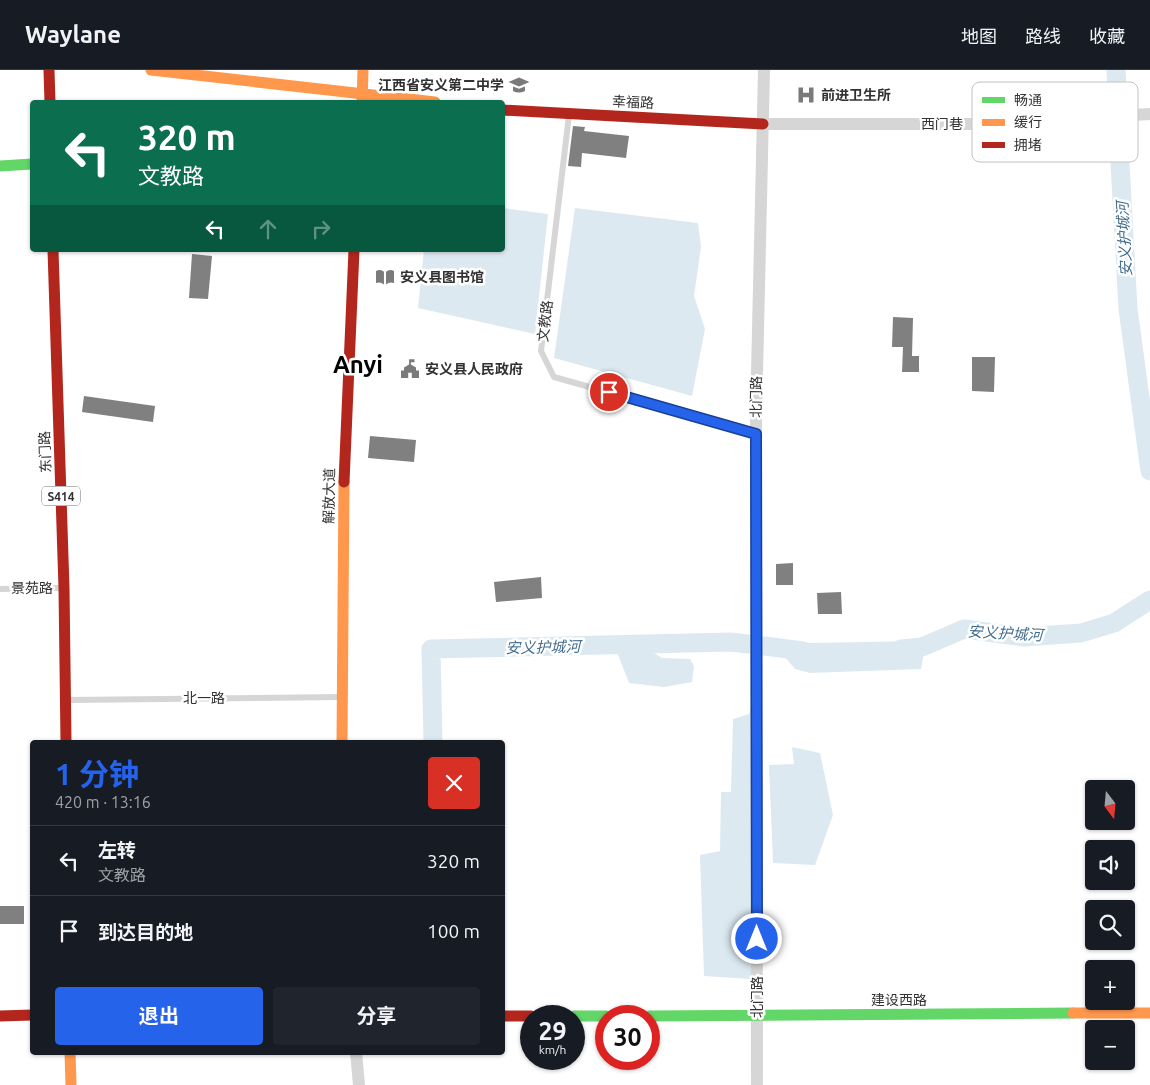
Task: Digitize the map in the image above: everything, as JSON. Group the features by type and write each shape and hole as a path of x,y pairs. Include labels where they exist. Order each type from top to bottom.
{"street":[{"path":"50,70 50,100"},
{"path":"151,70 362,99 386,100"},
{"path":"362,99 363,70"},
{"name":"北门路","path":"757,1085 756,434 764,70"},
{"name":"幸福路","path":"505,110 763,124"},
{"name":"西门巷","path":"763,124 972,124"},
{"path":"0,166 30,164"},
{"name":"东门路","path":"53,252 64,588 66,740"},
{"name":"解放大道","path":"342,740 344,450 354,252"},
{"name":"建设西路","path":"660,1016 1150,1013"},
{"path":"0,1016 30,1015"},
{"path":"505,1016 520,1016"},
{"path":"70,1055 71,1085"},
{"path":"356,1055 359,1085"}],"lane":[{"name":"文教路","path":"569,114 541,351 554,377 756,434"},
{"name":"景苑路","path":"0,589 64,588"},
{"name":"北一路","path":"66,700 341,697"}],"shaded area":[{"path":"505,208 548,214 535,334 418,308 424,252 505,252"},
{"path":"575,208 698,223 701,247 694,296 705,329 692,396 554,358"},
{"path":"770,639 806,643 926,641 921,669 810,673 795,669"},
{"path":"641,650 654,653 662,658 690,659 694,666 692,682 664,687 629,683 617,652"},
{"path":"751,706 751,979 704,976 700,855 720,851 721,792 731,792 733,719 749,714"},
{"path":"792,747 820,753 833,815 815,865 773,863 769,765 794,764"}],"building":[{"path":"573,126 585,127 584,131 629,136 626,158 582,153 581,167 568,166"},
{"path":"192,254 212,256 208,299 189,298"},
{"path":"893,317 913,318 912,356 919,356 919,372 902,372 903,347 892,347"},
{"path":"972,357 995,357 994,392 972,391"},
{"path":"84,396 155,406 153,422 82,412"},
{"path":"370,436 416,440 414,462 368,458"},
{"path":"793,563 793,585 776,585 776,564"},
{"path":"541,577 542,598 496,602 494,582"},
{"path":"841,592 842,614 818,614 817,593"},
{"path":"0,906 24,906 24,924 0,924"}],"waterway":[{"name":"安义护城河","path":"1116,70 1117,82"},
{"name":"安义护城河","path":"1120,162 1128,309 1150,471"},
{"name":"安义护城河","path":"901,649 922,647 964,629 1024,637 1081,633 1114,623 1150,600"},
{"name":"安义护城河","path":"433,740 431,649 730,642 748,644"},
{"name":"安义护城河","path":"765,646 803,651"}],"traffic: fast":[{"path":"0,166 30,164"},
{"path":"660,1016 1073,1013"},
{"path":"585,1016 595,1016"}],"traffic: slow":[{"path":"151,70 417,100"},
{"path":"362,100 363,70"},
{"path":"342,740 344,482"},
{"path":"1073,1013 1150,1013"},
{"path":"70,1055 71,1085"}],"traffic: jam":[{"path":"49,70 50,100"},
{"path":"505,110 763,124"},
{"path":"53,252 64,588 66,740"},
{"path":"344,482 354,252"},
{"path":"0,1016 30,1015"},
{"path":"505,1016 520,1016"}],"place":[{"name":"江西省安义第二中学","path":"519,85"},
{"name":"前进卫生所","path":"806,95"},
{"name":"安义县图书馆","path":"385,277"},
{"name":"安义县人民政府","path":"410,369"}],"district":[{"name":"Anyi","path":"358,364"}],"route":[{"path":"609,392 756,434 757,939"}]}
